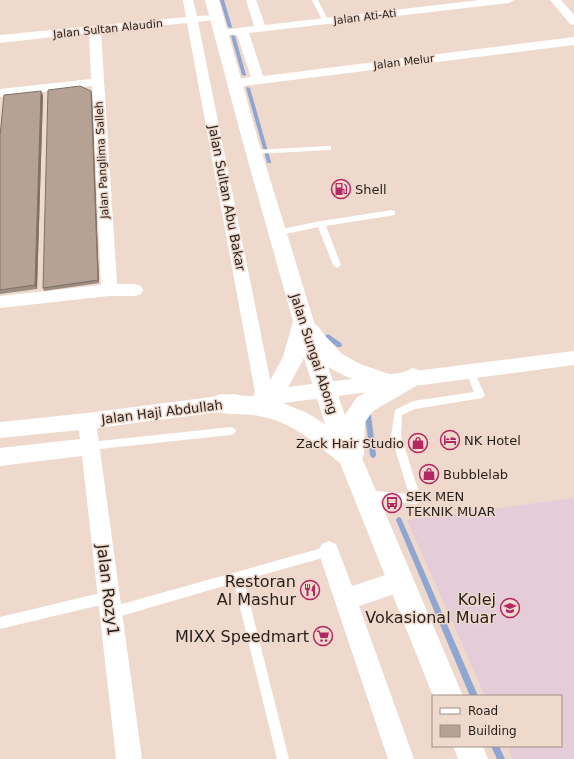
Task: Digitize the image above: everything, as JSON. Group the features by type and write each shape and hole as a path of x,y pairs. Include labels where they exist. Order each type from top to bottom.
{"street":[{"name":"Jalan Sultan Abu Bakar","path":"188,0 268,396"},
{"name":"Jalan Sungai Abong","path":"212,0 252,152 324,390 350,460 366,495 448,695"},
{"path":"251,0 262,29"},
{"name":"Jalan Ati-Ati","path":"219,25 242,31 509,0"},
{"path":"555,0 574,22"},
{"name":"Jalan Sultan Alaudin","path":"0,39 192,20 219,25"},
{"name":"Jalan Panglima Salleh","path":"95,30 108,290"},
{"path":"242,31 258,80"},
{"name":"Jalan Melur","path":"235,83 574,41"},
{"path":"0,93 98,82"},
{"path":"0,302 108,290 135,290"},
{"path":"268,396 293,358 303,319"},
{"path":"303,319 323,350 335,361 354,371 387,381"},
{"name":"Jalan Haji Abdullah","path":"0,430 87,421 413,377 574,358"},
{"path":"350,460 354,419 364,404 413,377"},
{"path":"221,404 263,407 289,414 323,435 350,460"},
{"name":"Jalan Rozy1","path":"87,421 129,759"},
{"path":"0,457 90,446"},
{"path":"329,551 402,759"},
{"path":"346,599 401,581"},
{"path":"468,747 473,759"}],"lane":[{"path":"315,0 326,22"},
{"path":"252,152 329,148"},
{"path":"277,233 321,224 392,213"},
{"path":"321,224 336,265"},
{"path":"366,495 416,499 396,436 398,413 413,405 480,395 470,371"},
{"path":"90,446 231,431"},
{"path":"0,623 110,605 238,577 329,551"},
{"path":"238,577 284,759"}],"shaded area":[{"name":"Kolej Vokasional Muar","path":"574,498 574,759 513,759 507,747 562,747 562,695 485,695 407,520"}],"building":[{"path":"80,86 91,91 98,280 43,288 48,90"},
{"path":"41,91 35,285 0,290 0,136 4,95"}],"waterway":[{"path":"222,0 230,27"},
{"path":"233,36 244,75"},
{"path":"248,88 269,162"},
{"path":"328,336 339,345"},
{"path":"368,415 373,455"},
{"path":"399,520 474,695"},
{"path":"495,747 501,759"}],"place":[{"name":"Shell","path":"341,189"},
{"name":"NK Hotel","path":"450,440"},
{"name":"Zack Hair Studio","path":"418,443"},
{"name":"Bubblelab","path":"429,474"},
{"name":"SEK MEN TEKNIK MUAR","path":"392,503"},
{"name":"Restoran Al Mashur","path":"310,590"},
{"name":"Kolej Vokasional Muar","path":"510,608"},
{"name":"MIXX Speedmart","path":"323,636"}]}
